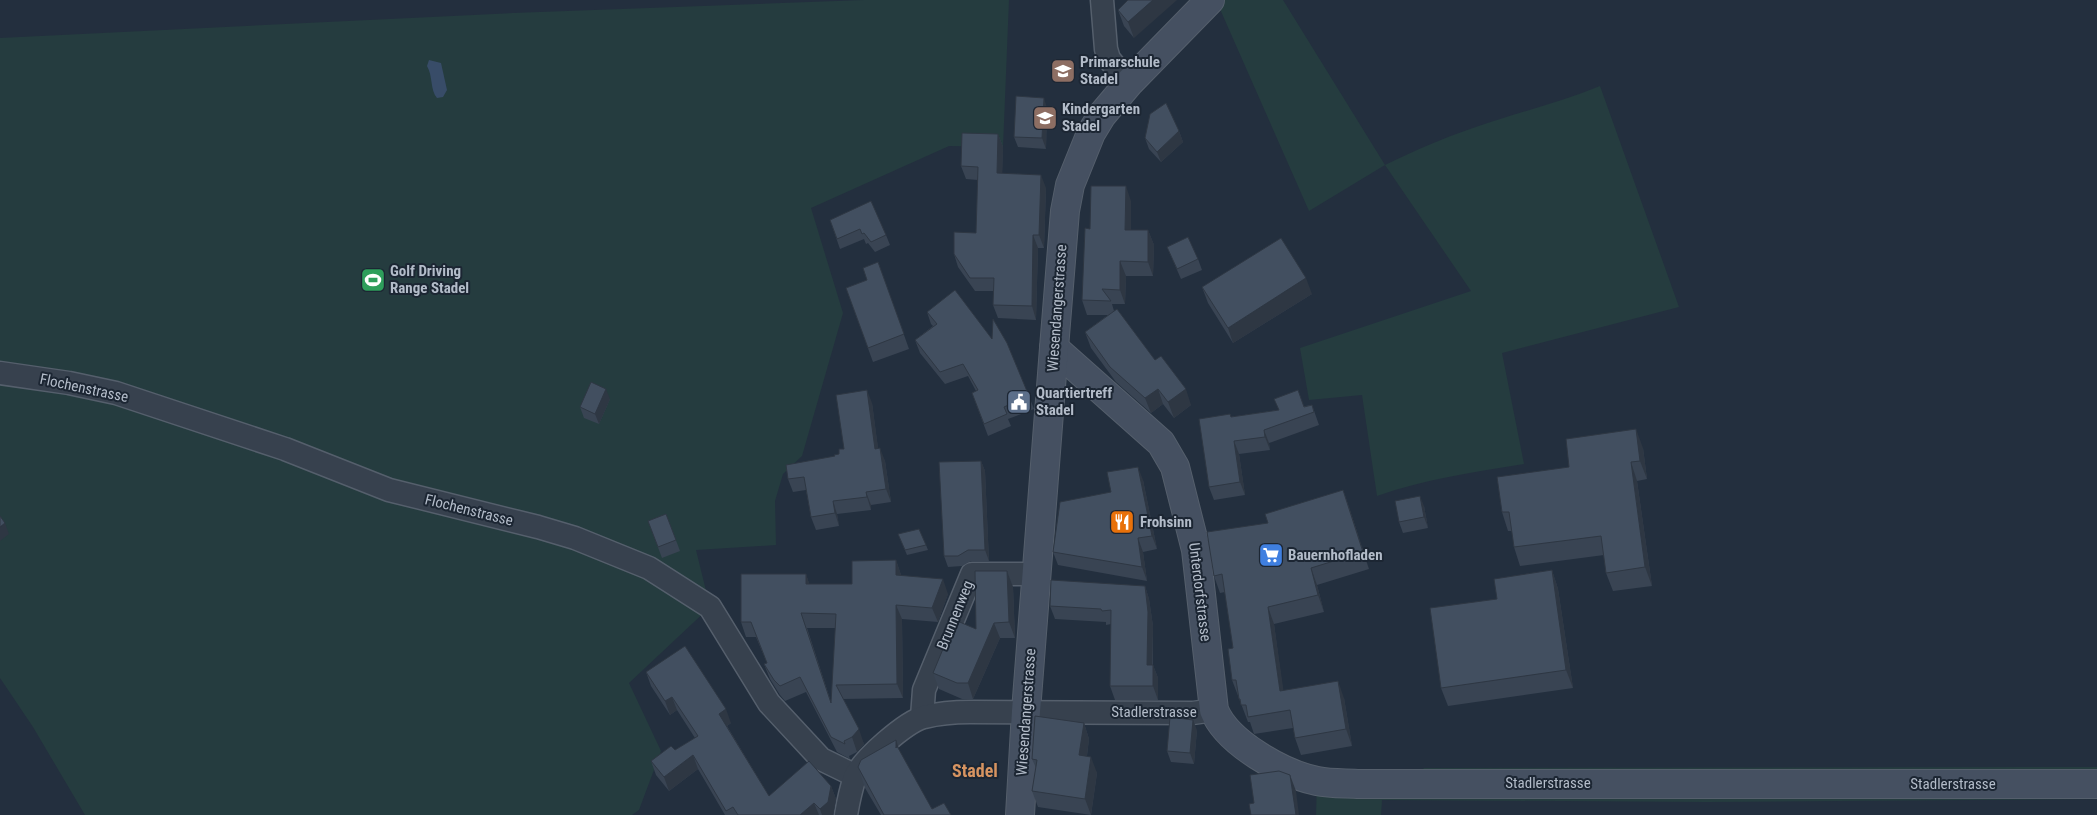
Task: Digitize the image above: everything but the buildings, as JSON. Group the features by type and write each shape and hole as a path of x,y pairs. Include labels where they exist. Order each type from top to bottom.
{"street":[{"path":"1102,0 1106,49 1109,59 1129,83"},
{"name":"Wiesendangerstrasse","path":"1020,815 1026,711 1054,348 1065,211 1070,185 1091,133 1102,115 1129,83 1210,0"},
{"name":"Unterdorfstrasse","path":"1054,348 1161,443 1175,467 1196,550 1214,710"},
{"name":"Flochenstrasse","path":"0,373 86,386 143,401 285,449 389,490 576,538 649,568 710,607 769,704 821,760 856,776"},
{"name":"Brunnenweg","path":"922,718 924,690 972,574 1037,574"},
{"name":"Stadlerstrasse","path":"856,776 869,758 905,728 922,718 946,712 1193,713 1214,710 1222,726 1238,741 1274,766 1317,781 1360,784 2097,784"},
{"path":"846,815 856,776"}],"green space":[{"path":"864,0 1009,0 1003,147 949,146 811,208 843,313 802,456 783,474 775,501 776,545 696,550 710,607 629,683 661,751 639,810 632,815 85,815 33,727 0,678 0,38 513,13"},
{"path":"1216,0 1283,0 1385,165 1309,211"},
{"path":"1600,86 1679,307 1502,353 1524,464 1431,481 1377,496 1362,395 1309,400 1300,348 1471,291 1385,165 1462,132 1569,98"},
{"path":"2097,767 2097,799 1707,802 1382,800 1381,815 1316,815 1317,781 1408,783 1424,768"}],"water":[{"path":"429,60 441,63 447,90 443,97 437,98 433,91 427,66"}],"place":[{"name":"Primarschule Stadel","path":"1063,71"},
{"name":"Kindergarten Stadel","path":"1045,118"},
{"name":"Golf Driving Range Stadel","path":"373,280"},
{"name":"Quartiertreff Stadel","path":"1019,402"},
{"name":"Frohsinn","path":"1122,522"},
{"name":"Bauernhofladen","path":"1271,555"}],"district":[{"name":"Stadel","path":"975,771"}]}
